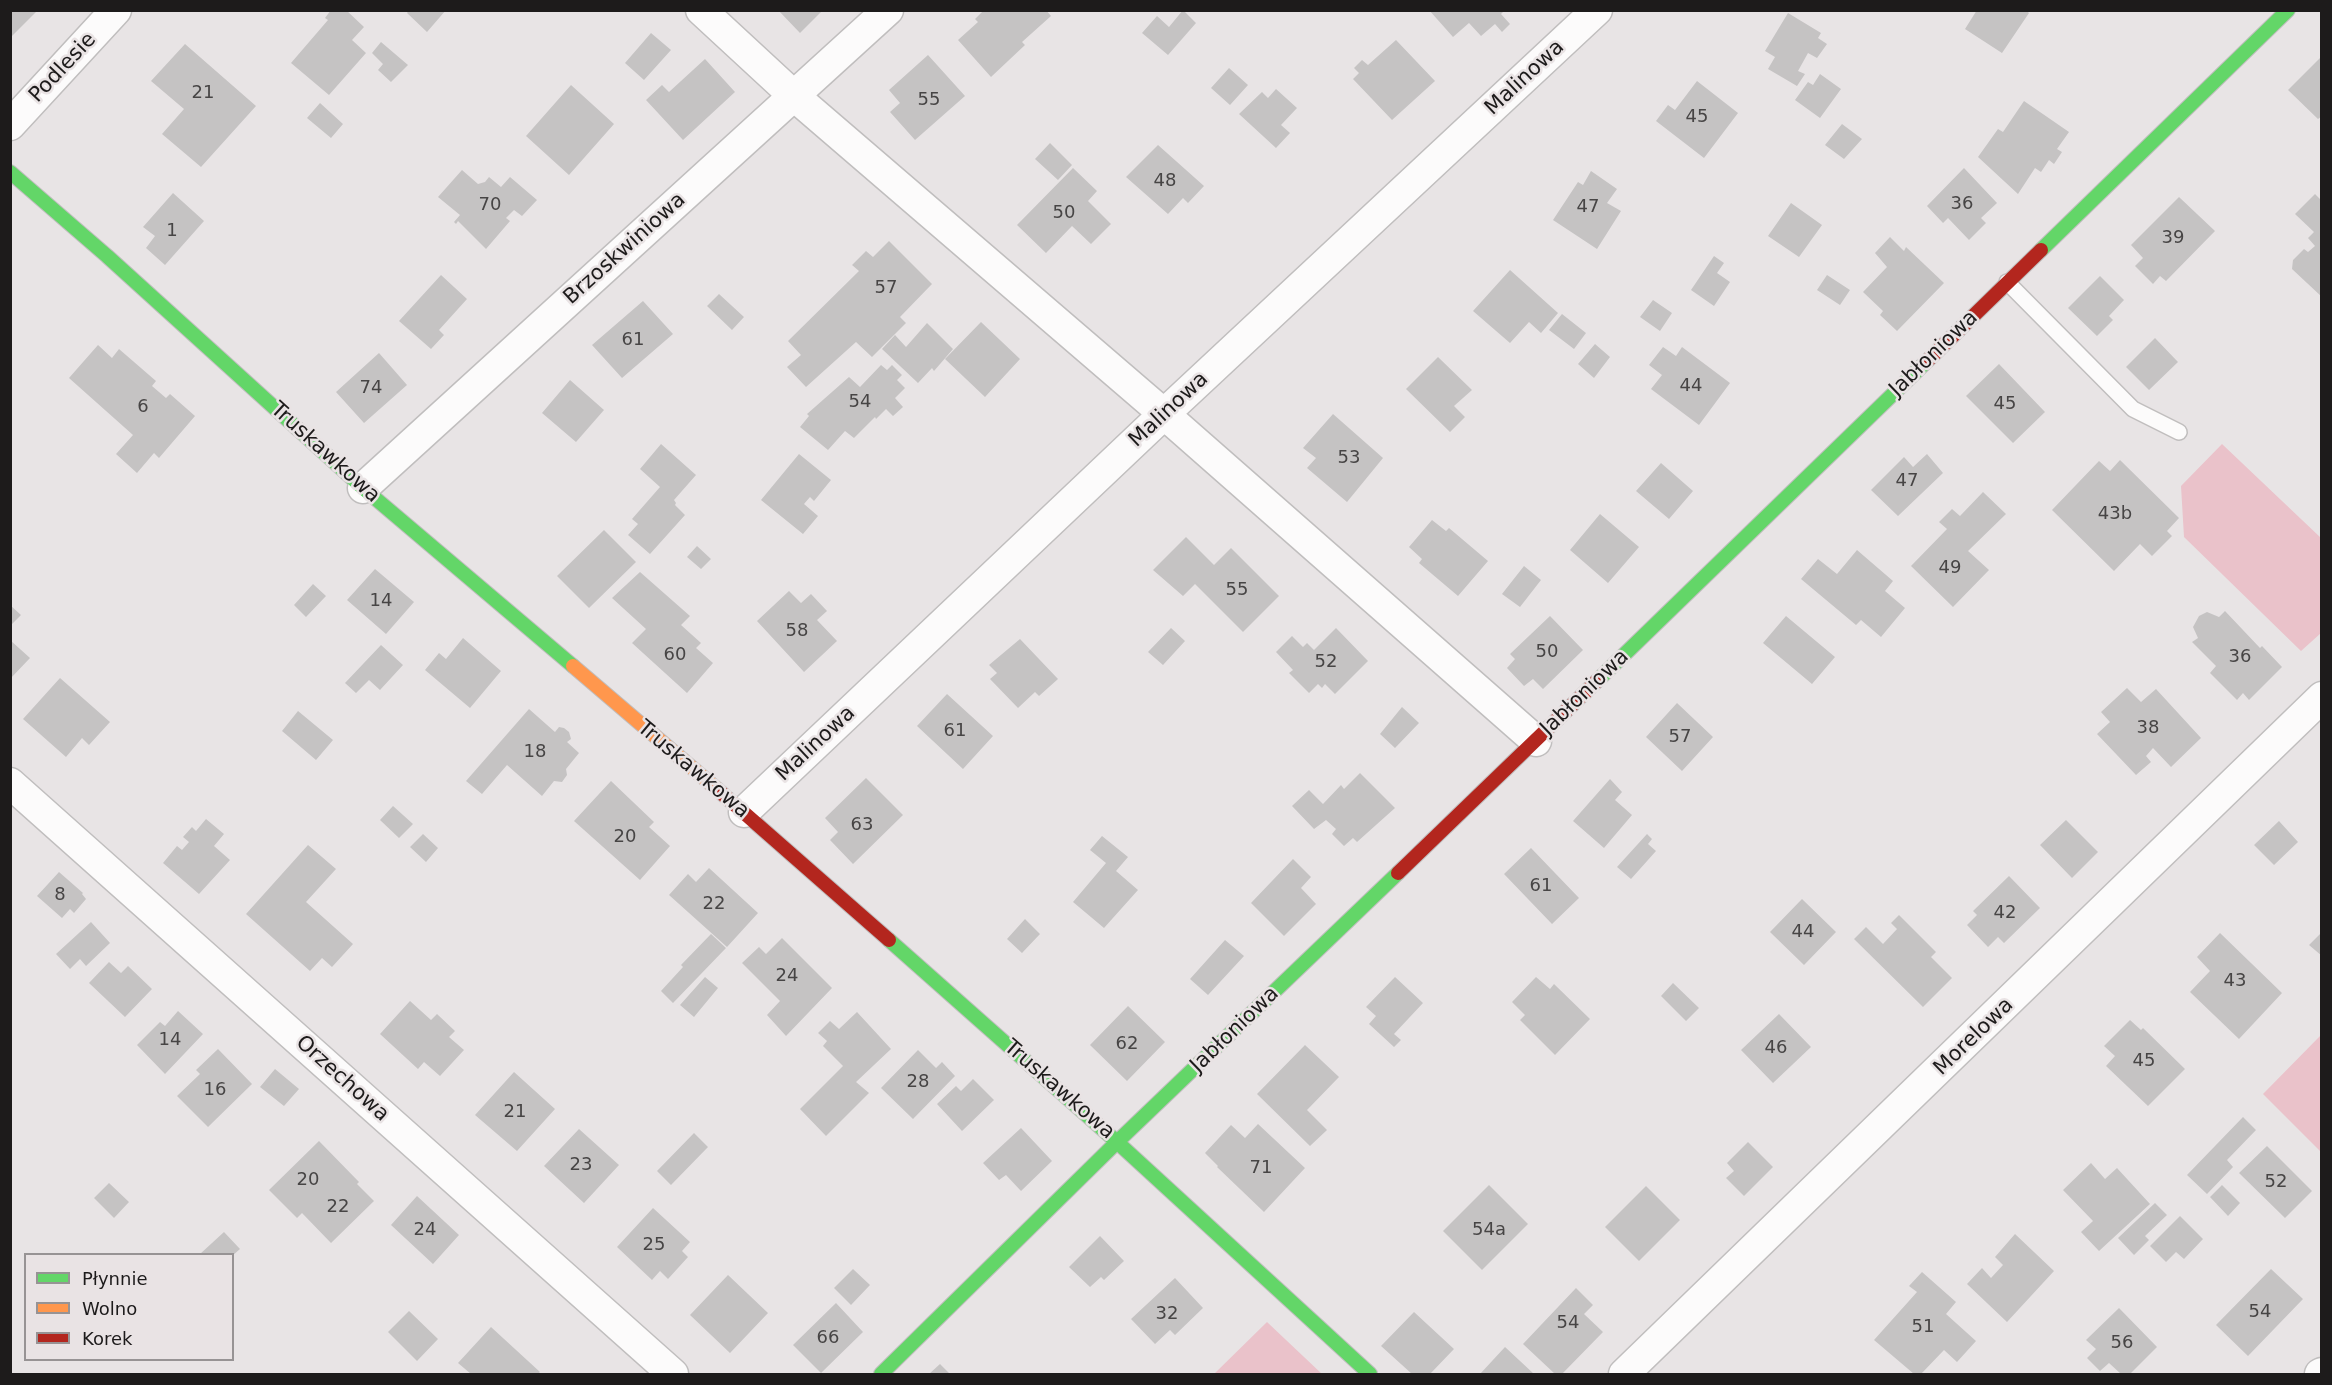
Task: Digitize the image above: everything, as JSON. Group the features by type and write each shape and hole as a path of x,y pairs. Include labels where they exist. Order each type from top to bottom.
{"street":[{"name":"Podlesie","path":"10,125 116,10"},
{"path":"701,10 793,95 1164,414 1536,741"},
{"name":"Brzoskwiniowa","path":"363,488 888,10"},
{"name":"Malinowa","path":"744,812 1164,414 1598,10"},
{"name":"Jabłoniowa","path":"881,1374 2288,10"},
{"name":"Truskawkowa","path":"10,172 107,256 363,488 744,812 1118,1142 1370,1374"},
{"name":"Morelowa","path":"1624,1374 2322,698"},
{"name":"Orzechowa","path":"10,783 673,1374"}],"lane":[{"path":"2007,282 2133,409 2179,432"}],"shaded area":[{"path":"2222,444 2321,538 2321,633 2301,651 2184,537 2181,486"},
{"path":"2321,1035 2321,1152 2263,1094"},
{"path":"1267,1322 1322,1374 1214,1374"}],"building":[{"path":"10,10 38,10 10,38"},
{"path":"331,10 346,10 364,27 352,40 366,53 329,95 291,63 328,20 325,18"},
{"path":"409,10 446,10 427,32 407,13"},
{"path":"778,10 823,10 800,33"},
{"path":"984,10 1046,10 1051,16 1022,42 1025,45 991,77 958,40 978,22 975,19"},
{"path":"1183,10 1196,23 1168,55 1142,33 1157,16 1169,27"},
{"path":"1429,10 1505,10 1501,14 1510,24 1502,32 1495,24 1481,36 1469,23 1453,37"},
{"path":"1977,10 2026,10 2029,13 2002,53 1965,29"},
{"path":"1788,13 1821,33 1818,38 1827,44 1817,58 1808,53 1798,71 1805,74 1797,86 1768,69 1775,57 1765,51"},
{"path":"651,33 671,50 644,80 625,63"},
{"path":"1396,40 1435,81 1392,120 1353,79 1359,73 1354,68 1362,60 1368,65"},
{"path":"381,42 408,65 391,82 378,70 383,64 372,53"},
{"path":"185,44 256,106 201,167 162,134 184,109 151,81"},
{"path":"928,55 965,96 915,140 890,112 900,103 889,90"},
{"path":"2322,56 2322,116 2318,119 2288,90"},
{"path":"705,59 735,92 683,140 646,100 662,85 669,92"},
{"path":"1229,68 1248,85 1230,105 1211,88"},
{"path":"1820,74 1841,89 1820,118 1795,100 1808,82 1813,85"},
{"path":"1697,81 1738,113 1704,158 1656,121 1668,105 1675,110"},
{"path":"571,85 614,124 569,175 526,136"},
{"path":"1276,89 1297,108 1281,125 1290,133 1276,148 1239,114 1262,92 1268,98"},
{"path":"2024,101 2069,132 2057,149 2062,152 2054,164 2049,160 2041,172 2035,168 2018,194 1978,157 1998,129 2003,132"},
{"path":"320,103 343,124 331,138 307,118"},
{"path":"1842,124 1862,139 1844,159 1825,145"},
{"path":"1050,143 1072,165 1058,180 1035,159"},
{"path":"1158,145 1204,186 1188,203 1183,198 1168,214 1126,177"},
{"path":"1073,168 1097,191 1088,201 1111,224 1091,244 1072,226 1046,253 1017,225"},
{"path":"1964,168 1997,203 1981,218 1986,223 1969,240 1948,218 1943,223 1927,206"},
{"path":"462,170 478,184 485,182 489,177 501,187 510,177 537,200 522,216 514,210 506,218 510,221 486,249 458,221 456,224 454,222 460,215 438,197"},
{"path":"1591,171 1617,189 1607,203 1621,211 1597,249 1553,220 1578,182 1583,185"},
{"path":"173,193 204,221 165,265 146,248 155,236 143,227"},
{"path":"2315,194 2322,201 2322,297 2292,269 2293,260 2304,249 2308,252 2315,246 2308,238 2314,232 2295,214"},
{"path":"2179,197 2215,231 2166,281 2160,276 2153,284 2135,266 2143,258 2131,245"},
{"path":"1791,203 1822,225 1799,257 1768,236"},
{"path":"1890,237 1904,251 1906,247 1944,283 1897,331 1880,315 1883,311 1863,292 1887,267 1875,253"},
{"path":"889,241 932,284 900,317 906,323 872,357 856,342 806,387 787,367 801,355 788,341 859,271 852,265 866,251 873,257"},
{"path":"1714,256 1724,263 1717,273 1730,282 1714,306 1691,290"},
{"path":"1510,270 1558,313 1541,333 1529,322 1510,343 1473,311"},
{"path":"441,275 467,299 439,330 444,335 431,349 399,321"},
{"path":"1827,275 1850,290 1840,305 1817,290"},
{"path":"2100,276 2124,300 2109,316 2113,320 2097,336 2068,308"},
{"path":"719,294 744,317 732,330 707,306"},
{"path":"1653,300 1672,313 1660,331 1640,317"},
{"path":"643,301 673,334 622,378 592,345"},
{"path":"1562,314 1586,333 1574,349 1549,330"},
{"path":"981,322 1020,359 985,397 945,359"},
{"path":"927,323 953,349 934,371 932,368 918,383 882,349 895,335 906,347"},
{"path":"2155,338 2178,362 2149,390 2126,367"},
{"path":"1595,344 1610,357 1594,378 1578,364"},
{"path":"98,345 112,358 119,349 156,381 152,386 166,398 170,394 195,416 159,458 154,453 137,473 116,454 133,435 69,378"},
{"path":"1663,347 1676,356 1682,347 1730,383 1699,425 1651,389 1662,375 1649,365"},
{"path":"379,353 407,385 364,423 336,392"},
{"path":"1438,357 1472,390 1454,406 1465,417 1450,432 1406,389"},
{"path":"1999,364 2045,412 2013,443 1966,396"},
{"path":"881,365 887,370 892,365 902,375 897,380 905,388 895,398 903,407 893,416 886,409 854,438 845,431 828,450 800,427 809,416 807,414 849,377 860,387"},
{"path":"570,380 604,410 576,442 542,413"},
{"path":"1333,414 1383,458 1347,502 1307,468 1316,458 1303,448"},
{"path":"661,444 696,475 674,500 675,505 685,515 650,554 628,535 638,524 632,519 660,487 640,469"},
{"path":"799,454 831,480 814,501 810,497 804,504 818,516 803,534 761,500"},
{"path":"1927,454 1943,473 1898,516 1871,490 1904,457 1913,467"},
{"path":"2120,460 2179,518 2167,531 2172,536 2152,556 2140,544 2114,571 2052,510 2099,461 2110,471"},
{"path":"1661,463 1693,491 1669,519 1636,491"},
{"path":"1983,492 2006,514 1968,551 1989,570 1953,607 1911,566 1947,529 1939,522 1952,509 1960,516"},
{"path":"1600,514 1639,547 1608,583 1570,550"},
{"path":"1432,520 1446,531 1449,528 1488,561 1458,596 1419,563 1422,559 1409,547"},
{"path":"604,530 636,562 589,608 557,576"},
{"path":"1186,537 1214,565 1231,548 1279,596 1243,632 1195,584 1183,596 1153,570"},
{"path":"697,546 711,559 701,569 687,557"},
{"path":"1857,550 1893,581 1885,591 1905,608 1881,637 1861,620 1856,625 1801,579 1818,559 1837,574"},
{"path":"1524,566 1541,580 1520,607 1502,594"},
{"path":"375,569 414,602 386,634 347,600"},
{"path":"640,572 690,616 681,625 701,643 696,648 713,663 687,693 632,643 646,629 612,598"},
{"path":"313,584 326,596 306,617 294,605"},
{"path":"789,591 801,603 811,594 827,611 817,620 837,641 804,672 757,621"},
{"path":"10,605 21,615 10,626"},
{"path":"2225,611 2260,648 2262,646 2282,667 2249,700 2243,693 2237,700 2210,673 2216,666 2192,642 2198,638 2193,627 2199,616 2207,612 2219,617"},
{"path":"1550,616 1583,650 1543,689 1533,679 1524,686 1507,668 1515,659 1510,654"},
{"path":"1786,616 1835,657 1812,684 1763,643"},
{"path":"1171,628 1185,641 1163,665 1148,652"},
{"path":"1336,628 1368,661 1335,694 1325,684 1322,688 1318,684 1309,693 1289,673 1293,670 1276,652 1292,636 1303,647 1307,643 1314,650"},
{"path":"463,638 501,671 470,708 425,670 439,653 446,659"},
{"path":"1020,639 1058,679 1039,696 1035,692 1018,708 990,679 997,673 989,665"},
{"path":"10,640 30,658 10,679"},
{"path":"381,645 403,665 380,690 369,680 356,693 345,683"},
{"path":"60,678 110,722 89,745 82,738 66,757 23,719"},
{"path":"2127,688 2141,702 2156,689 2201,738 2171,767 2153,748 2146,756 2151,762 2136,775 2097,734 2110,722 2101,712"},
{"path":"947,694 993,736 963,769 917,726"},
{"path":"1677,703 1713,737 1682,771 1646,737"},
{"path":"1402,707 1419,723 1395,748 1380,734"},
{"path":"529,709 555,732 559,727 569,732 571,739 567,742 579,753 566,769 567,775 562,782 554,781 542,796 507,765 482,794 466,781"},
{"path":"298,711 333,740 316,760 282,731"},
{"path":"1360,773 1395,808 1357,842 1353,838 1344,846 1332,834 1336,829 1326,820 1314,829 1292,806 1309,790 1323,804 1341,785 1344,789"},
{"path":"866,778 903,815 853,864 830,840 838,832 825,818"},
{"path":"1610,779 1622,792 1615,800 1632,815 1604,848 1573,821"},
{"path":"611,781 654,822 649,827 670,846 640,880 574,821"},
{"path":"393,806 413,824 399,838 380,820"},
{"path":"206,819 224,834 214,846 230,860 199,894 163,863 177,846 182,850 189,842 183,837 192,827 196,831"},
{"path":"2066,820 2098,852 2072,878 2040,845"},
{"path":"2279,821 2298,842 2274,865 2254,845"},
{"path":"423,834 438,848 426,862 410,847"},
{"path":"1647,834 1652,839 1648,844 1656,851 1631,879 1617,867"},
{"path":"1102,836 1128,857 1116,871 1138,890 1104,928 1073,902 1106,863 1090,850"},
{"path":"308,845 336,869 306,902 353,944 332,967 322,958 310,971 246,914"},
{"path":"1531,848 1579,898 1552,924 1504,874"},
{"path":"1293,859 1311,877 1301,888 1316,904 1284,936 1251,903"},
{"path":"709,868 758,913 727,947 669,895 688,874 696,882"},
{"path":"59,872 83,893 86,899 74,913 70,909 62,918 37,896"},
{"path":"2009,876 2040,908 2004,943 1998,937 1988,947 1967,925 1977,915 1973,911"},
{"path":"1802,899 1836,932 1804,965 1770,932"},
{"path":"1899,915 1936,952 1931,957 1952,978 1923,1007 1854,939 1866,927 1883,944 1897,929 1891,923"},
{"path":"1025,919 1040,934 1022,953 1007,939"},
{"path":"91,922 110,943 86,966 80,959 70,969 56,954"},
{"path":"2322,932 2322,956 2309,945"},
{"path":"2220,933 2282,993 2239,1039 2190,992 2210,971 2197,957"},
{"path":"711,934 726,948 673,1003 661,991 683,967 681,965"},
{"path":"782,938 832,988 786,1036 767,1015 780,1001 742,963 759,947 766,954"},
{"path":"1225,940 1244,956 1208,995 1190,979"},
{"path":"109,962 121,973 128,966 152,989 125,1017 89,983"},
{"path":"705,977 718,988 694,1017 680,1005"},
{"path":"1395,977 1423,1003 1394,1034 1401,1040 1394,1047 1369,1024 1376,1016 1366,1007"},
{"path":"1536,977 1550,989 1554,984 1590,1019 1555,1055 1520,1020 1525,1015 1512,1002"},
{"path":"1673,983 1699,1008 1686,1021 1661,996"},
{"path":"410,1001 431,1020 437,1014 455,1031 449,1037 464,1050 440,1076 424,1062 418,1069 380,1034"},
{"path":"1128,1006 1165,1042 1127,1081 1090,1045"},
{"path":"178,1011 203,1034 165,1074 137,1045 160,1022 165,1026"},
{"path":"857,1012 891,1049 856,1082 869,1093 826,1136 800,1109 843,1066 823,1046 827,1041 818,1033 830,1021 839,1029"},
{"path":"1779,1014 1811,1047 1773,1083 1741,1050"},
{"path":"2130,1020 2141,1030 2143,1028 2185,1069 2148,1106 2106,1066 2115,1056 2104,1046"},
{"path":"1305,1045 1339,1077 1307,1110 1327,1130 1310,1146 1257,1094"},
{"path":"218,1049 252,1084 208,1127 177,1096 200,1074 196,1070"},
{"path":"918,1050 936,1068 942,1062 955,1076 913,1119 881,1088"},
{"path":"275,1069 299,1089 284,1106 260,1087"},
{"path":"514,1072 555,1109 517,1151 475,1115"},
{"path":"973,1079 994,1100 962,1131 937,1104 956,1086 961,1091"},
{"path":"2243,1117 2256,1130 2227,1160 2233,1167 2207,1194 2187,1175"},
{"path":"1258,1124 1305,1168 1264,1212 1205,1153 1231,1125 1245,1138"},
{"path":"1021,1128 1052,1161 1021,1191 1006,1175 999,1180 983,1163"},
{"path":"579,1129 619,1165 584,1203 544,1166"},
{"path":"694,1133 708,1147 671,1185 657,1171"},
{"path":"319,1141 374,1201 331,1243 302,1213 297,1218 269,1190"},
{"path":"1748,1142 1773,1167 1744,1196 1726,1178 1734,1171 1727,1163"},
{"path":"2267,1146 2312,1191 2285,1218 2239,1173"},
{"path":"2091,1163 2105,1179 2117,1168 2150,1204 2099,1251 2081,1232 2093,1221 2063,1190"},
{"path":"109,1183 129,1202 114,1218 94,1198"},
{"path":"1489,1185 1528,1224 1482,1270 1443,1231"},
{"path":"2222,1185 2240,1203 2228,1216 2210,1197"},
{"path":"1646,1186 1680,1220 1639,1261 1605,1227"},
{"path":"417,1196 459,1235 433,1264 391,1225"},
{"path":"2155,1203 2167,1215 2145,1236 2149,1240 2134,1255 2118,1238"},
{"path":"653,1208 690,1242 682,1251 688,1257 668,1279 660,1271 652,1280 617,1247"},
{"path":"2180,1216 2203,1239 2184,1259 2176,1252 2166,1262 2150,1246"},
{"path":"224,1232 240,1249 234,1254 201,1253"},
{"path":"2015,1234 2054,1271 2007,1322 1967,1284 1982,1268 1991,1278 2003,1265 1995,1257"},
{"path":"1100,1236 1124,1261 1104,1280 1101,1277 1090,1287 1069,1267"},
{"path":"853,1269 870,1285 851,1305 834,1288"},
{"path":"2271,1269 2303,1299 2248,1356 2216,1325"},
{"path":"1922,1272 1956,1302 1946,1314 1976,1341 1957,1362 1944,1350 1921,1374 1914,1374 1874,1340 1917,1292 1909,1286"},
{"path":"728,1275 768,1313 730,1353 690,1315"},
{"path":"1175,1278 1203,1308 1175,1335 1170,1330 1155,1344 1131,1319"},
{"path":"1576,1288 1593,1305 1584,1314 1603,1332 1562,1374 1555,1374 1523,1344"},
{"path":"836,1303 863,1332 821,1373 793,1345"},
{"path":"2119,1308 2157,1347 2130,1374 2121,1374 2109,1363 2100,1371 2087,1358 2096,1349 2086,1340"},
{"path":"409,1311 438,1339 417,1361 388,1332"},
{"path":"1414,1312 1454,1349 1430,1374 1412,1374 1381,1346"},
{"path":"491,1327 540,1372 538,1374 471,1374 458,1363"},
{"path":"1505,1347 1534,1374 1480,1374"},
{"path":"940,1364 950,1374 929,1374"}],"traffic: fast":[{"path":"2041,250 2288,10"},
{"path":"10,172 107,256 363,488 573,666"},
{"path":"1598,680 1925,363"},
{"path":"881,1374 1117,1142 1398,873"},
{"path":"889,940 1117,1142 1370,1374"}],"traffic: slow":[{"path":"573,666 718,790"}],"traffic: jam":[{"path":"1925,363 2041,250"},
{"path":"1398,873 1598,680"},
{"path":"718,790 889,940"}]}
